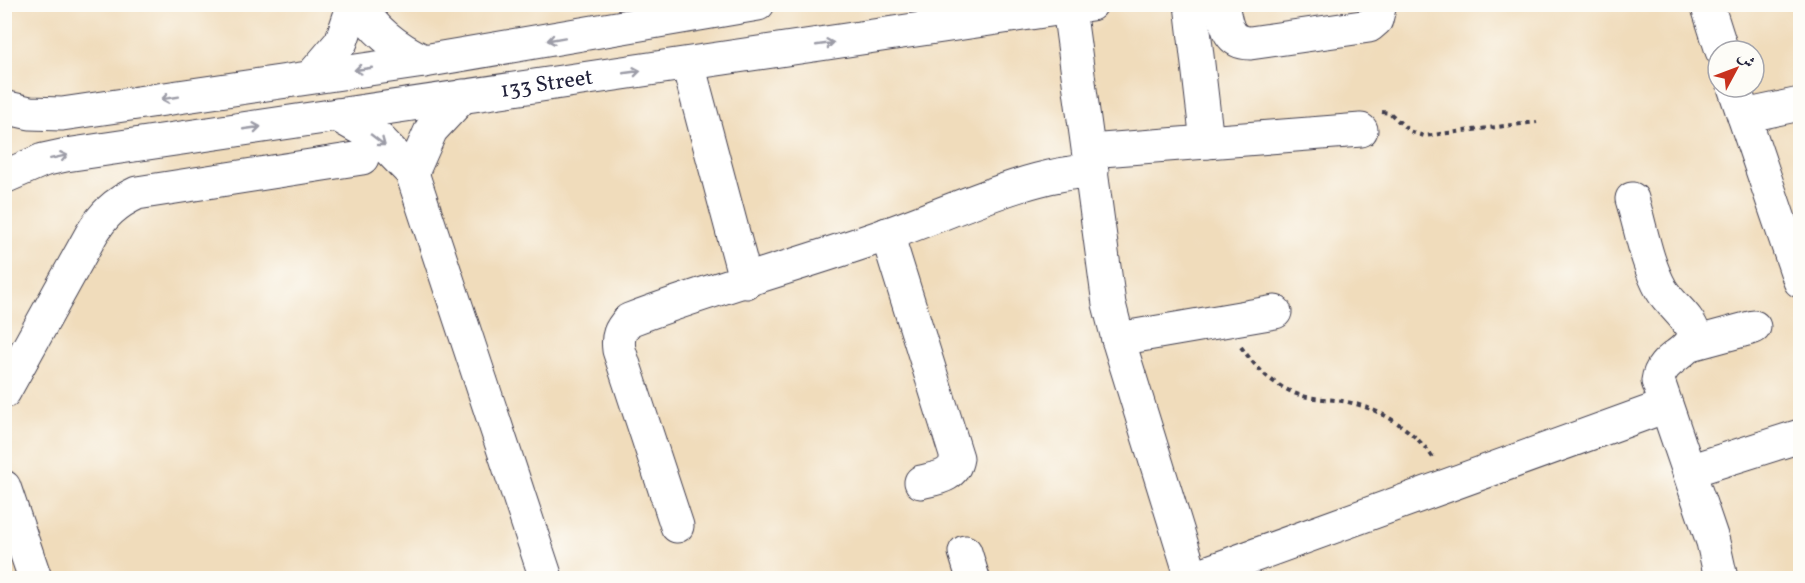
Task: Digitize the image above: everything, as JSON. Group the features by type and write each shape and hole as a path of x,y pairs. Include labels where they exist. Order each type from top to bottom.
{"street":[{"path":"312,76 341,42 356,4 377,30 391,42 424,61"},
{"name":"133 Street","path":"4,107 30,113 62,114 424,61 758,4"},
{"path":"1191,4 1207,142"},
{"path":"1222,4 1230,33 1242,43 1369,26 1376,20 1380,4"},
{"path":"1707,4 1718,39"},
{"path":"1080,6 1090,161 1103,268 1118,339 1192,579 1666,406"},
{"name":"133 Street","path":"4,177 43,160 66,155 1080,6"},
{"path":"688,64 746,282"},
{"path":"412,173 431,130 463,96"},
{"path":"1800,104 1739,101 1800,281"},
{"path":"337,115 379,139 412,173 546,579"},
{"path":"676,526 619,350 617,339 621,328 629,320 887,234 1090,161 1207,142 1361,130"},
{"path":"4,392 91,235 102,217 117,202 137,193 362,158"},
{"path":"1632,199 1655,276 1667,299 1691,325 1694,334 1691,344"},
{"path":"887,234 957,458 956,467 950,473 921,482"},
{"path":"1118,339 1275,312"},
{"path":"1721,579 1718,557 1658,381 1659,372 1664,364 1691,344 1754,327"},
{"path":"1689,471 1800,436"},
{"path":"4,487 35,579"}],"path":[{"path":"1361,130 1383,112 1390,112 1409,131 1424,136 1537,122"},
{"path":"1224,321 1256,368 1274,383 1294,394 1366,407 1390,418 1411,433 1429,451 1451,484"}]}
